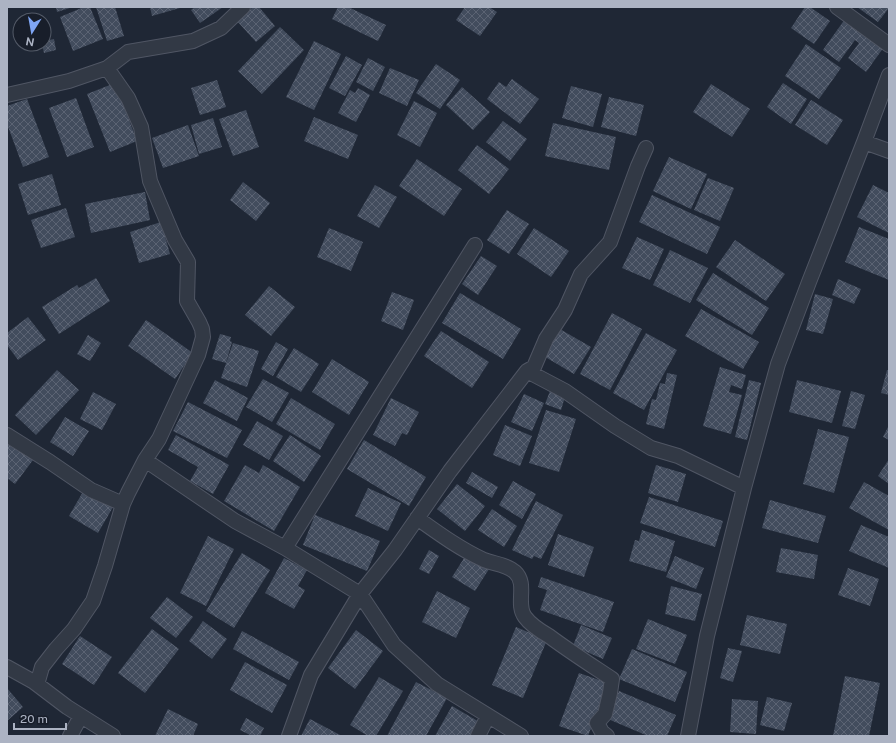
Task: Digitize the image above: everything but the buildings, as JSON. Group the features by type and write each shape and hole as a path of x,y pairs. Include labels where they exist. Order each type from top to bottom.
{"street":[{"path":"7,95 70,81 107,68 128,52 193,41 221,28 243,7"},
{"path":"837,7 889,45"},
{"path":"34,682 38,681 42,668 56,649 74,629 93,601 123,504 145,460 159,439 198,355 203,337 202,329 188,301 188,262 175,240 150,181 141,127 128,98 107,68"},
{"path":"688,736 707,636 744,488 778,364 889,75"},
{"path":"864,142 889,151"},
{"path":"289,736 311,675 360,594 395,550 450,471 527,371 534,368 546,339 565,310 581,274 610,242 646,148"},
{"path":"285,548 475,245"},
{"path":"527,371 565,392 615,426 651,448 678,456 744,488"},
{"path":"7,435 91,490 123,504"},
{"path":"145,460 235,521 285,548 360,594 394,645 437,684 521,736"},
{"path":"417,518 466,550 485,560 504,565 515,572 521,581 521,608 525,618 565,648 612,679 605,714 597,723 602,732 607,736"},
{"path":"7,667 34,682 67,707 113,736"},
{"path":"70,736 81,716"},
{"path":"478,736 488,716"}]}
